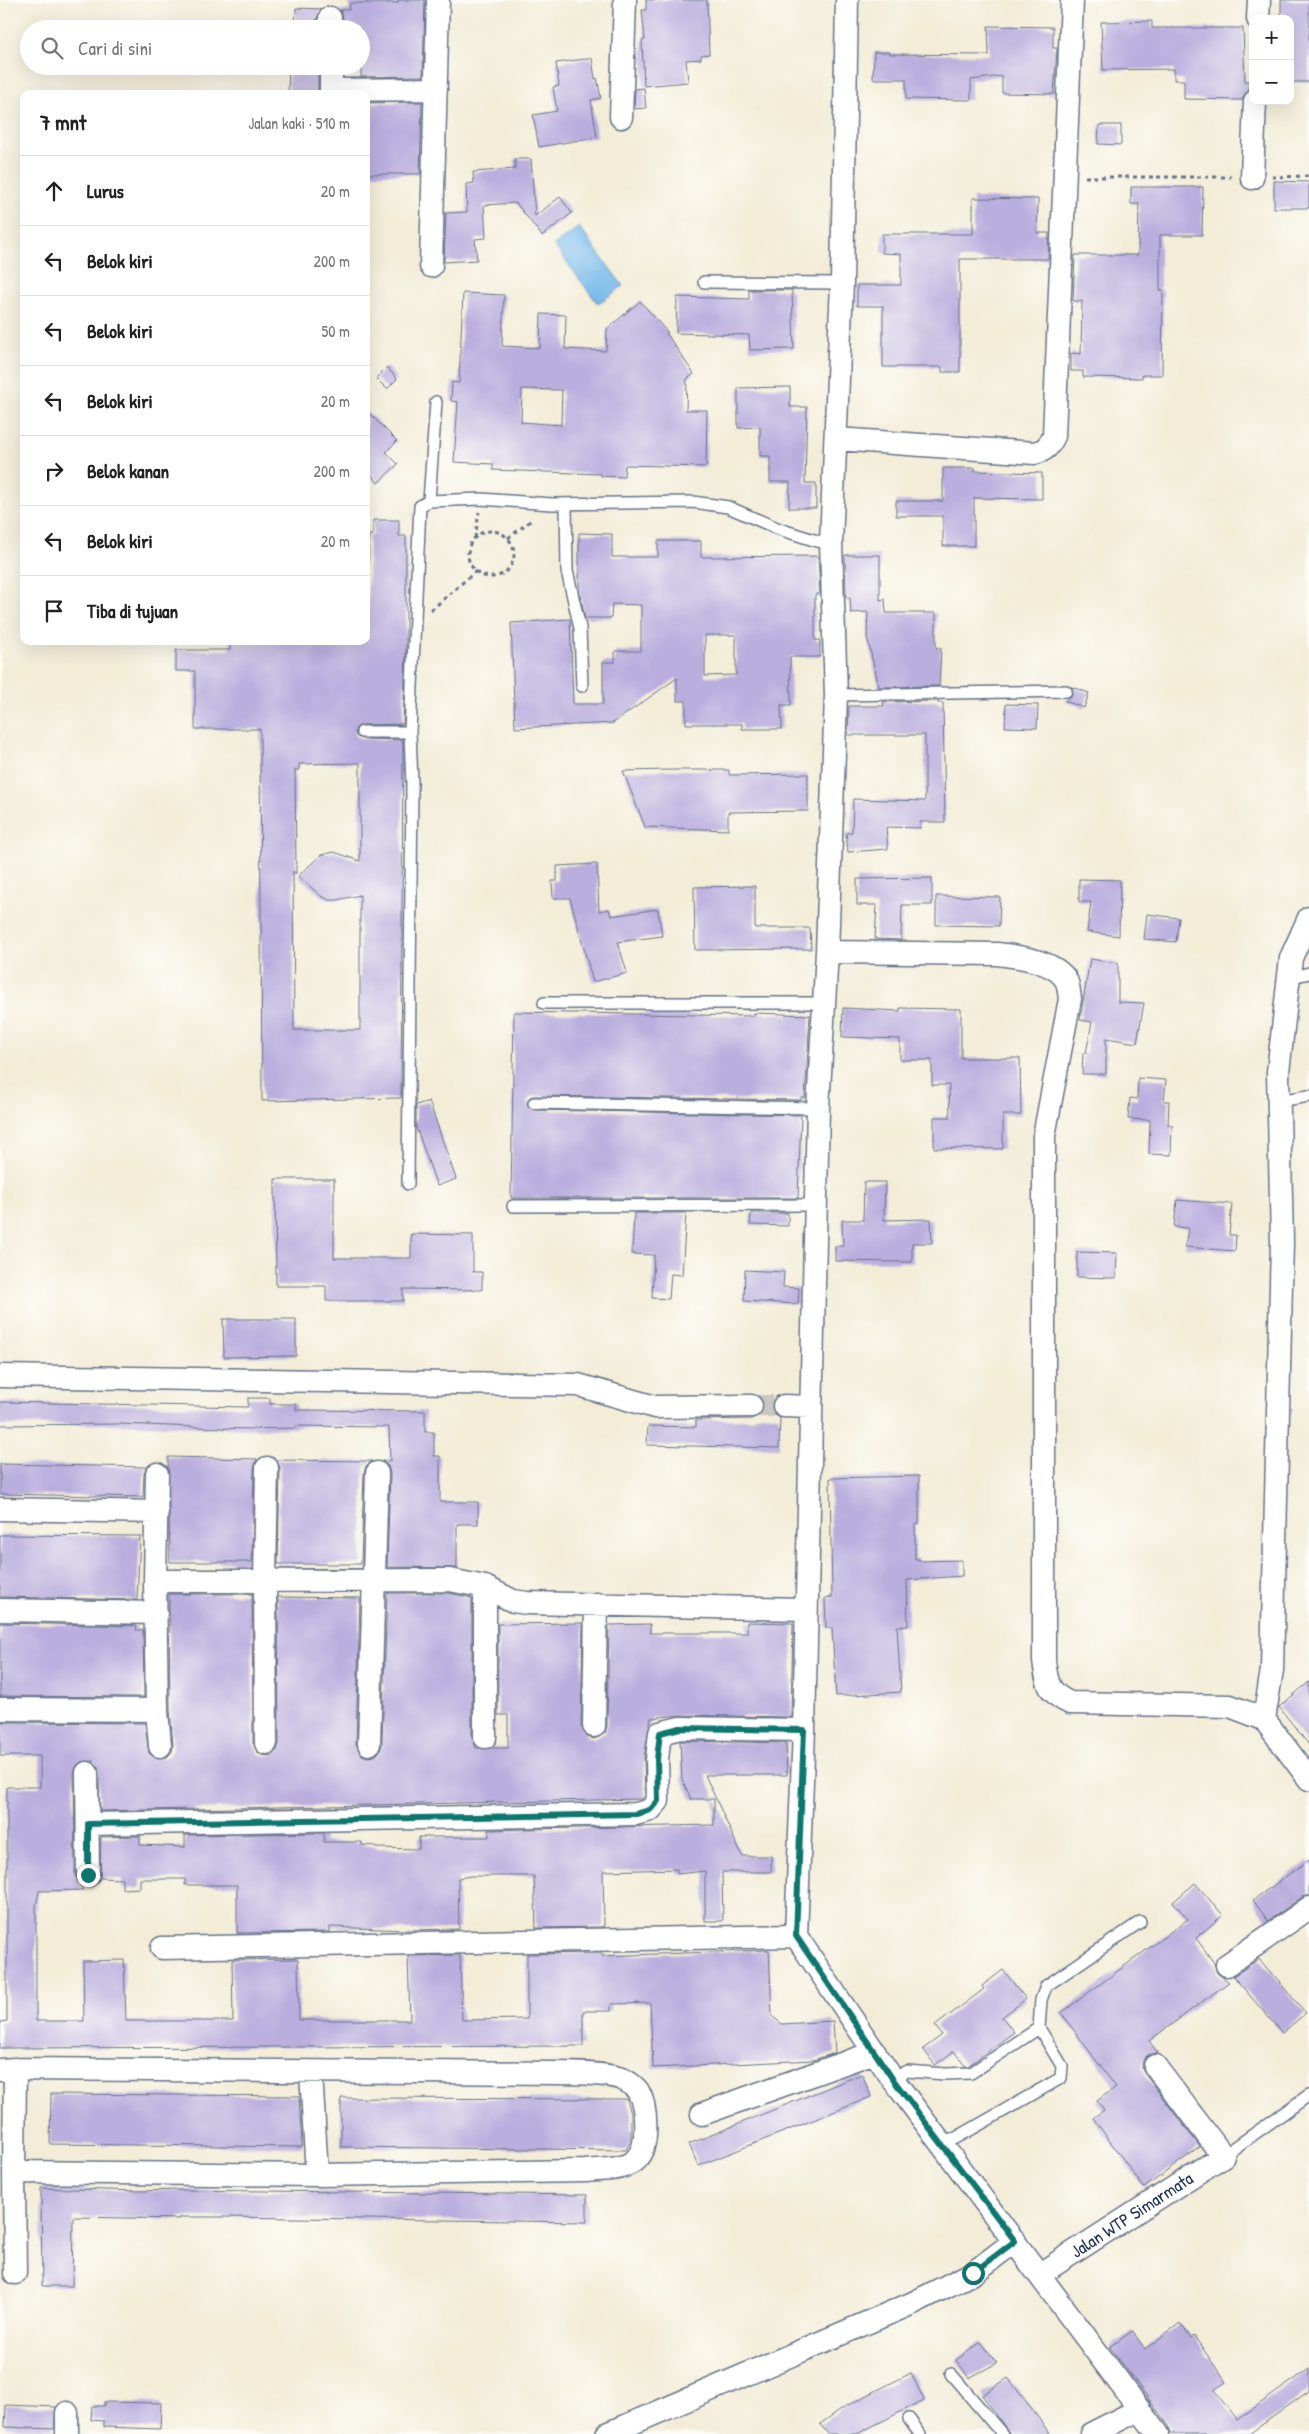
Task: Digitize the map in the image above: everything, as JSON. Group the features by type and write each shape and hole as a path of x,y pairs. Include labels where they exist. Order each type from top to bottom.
{"street":[{"path":"431,266 438,0"},
{"path":"622,117 625,0"},
{"path":"848,0 842,283 831,543 836,695 827,952 818,1108 804,1730 796,1936 892,2078 1158,2434"},
{"path":"836,439 1034,453 1045,450 1054,436 1072,0"},
{"path":"1258,15 1259,0"},
{"path":"331,75 331,90"},
{"path":"370,91 436,89"},
{"path":"1252,178 1255,105"},
{"path":"1264,1719 1272,1670 1273,1650 1282,1241 1278,1072 1298,975 1291,958 1309,918"},
{"path":"827,952 997,954 1024,957 1056,969 1066,980 1070,999 1044,1136 1044,1660 1046,1681 1056,1696 1070,1702 1230,1706 1264,1719 1309,1779"},
{"path":"0,1376 578,1385 654,1407 751,1406"},
{"path":"784,1406 810,1407"},
{"path":"266,1743 265,1581 267,1468"},
{"path":"368,1744 377,1473"},
{"path":"157,1474 155,1581 157,1710 160,1746"},
{"path":"0,1509 157,1512"},
{"path":"155,1581 450,1580 485,1587 513,1601 806,1609"},
{"path":"485,1587 485,1737"},
{"path":"594,1726 596,1604"},
{"path":"0,1610 156,1613"},
{"path":"0,1709 157,1710"},
{"path":"88,1824 636,1814 650,1810 658,1801 657,1759 660,1733 680,1728 804,1730"},
{"path":"87,1773 88,1875"},
{"path":"1227,1965 1309,1908"},
{"path":"162,1948 796,1936"},
{"path":"702,2114 876,2052"},
{"path":"1155,2066 1223,2156"},
{"path":"14,2172 317,2175 586,2171 626,2166 638,2158 643,2146 646,2121 638,2091 625,2079 578,2072 8,2070 14,2172 15,2272"},
{"path":"311,2072 317,2175"},
{"name":"Jalan WTP Simarmata","path":"1040,2274 1223,2156"},
{"path":"607,2434 913,2303 973,2273 1015,2241"},
{"path":"1091,2434 1140,2409"}],"lane":[{"path":"704,282 842,283"},
{"path":"429,501 436,402"},
{"path":"408,1184 412,784 410,732 420,506 429,501 481,499 552,504 692,502 728,507 779,529 816,541 831,543"},
{"path":"566,504 567,571 580,628 582,686"},
{"path":"836,695 1066,691"},
{"path":"362,732 410,732"},
{"path":"544,1003 823,1003"},
{"path":"1279,1101 1309,1096"},
{"path":"534,1103 818,1108"},
{"path":"514,1206 816,1206"},
{"path":"942,2144 956,2138 1061,2078 1062,2066 1039,2028 1041,2000 1046,1986 1140,1922"},
{"path":"892,2078 907,2071 944,2074 971,2073 1039,2028"},
{"path":"1223,2156 1309,2095"},
{"path":"951,2374 1002,2434"},
{"path":"908,2419 920,2434"}],"path":[{"path":"1066,177 1252,178 1309,176"},
{"path":"474,538 481,533 496,531 508,538 514,553 510,567 505,573 490,577 476,571 471,566 468,551 474,538 481,499"},
{"path":"508,538 552,504"},
{"path":"414,624 476,571"}],"water":[{"path":"579,227 623,286 598,304 554,245"}],"building":[{"path":"398,0 425,0 423,76 361,77 361,75 370,75 370,20 343,20 340,10 349,10 350,3 398,3"},
{"path":"646,0 707,0 709,54 701,55 701,59 686,60 688,82 644,86 642,40 645,40 642,10 646,10"},
{"path":"1281,0 1309,0 1309,82 1294,82 1294,15 1281,15"},
{"path":"296,8 321,9 317,20 295,20"},
{"path":"1152,21 1152,28 1243,28 1245,81 1249,81 1249,89 1242,100 1184,99 1184,80 1174,80 1174,69 1103,70 1101,22"},
{"path":"988,26 1053,27 1053,48 1057,48 1054,94 1002,93 1002,76 971,80 971,100 906,99 906,79 873,79 874,52 890,52 890,54 989,55"},
{"path":"592,58 595,79 597,78 601,98 591,100 597,137 539,147 533,115 557,111 553,87 559,86 556,63"},
{"path":"289,75 318,75 318,90 288,90"},
{"path":"644,88 646,108 634,109 635,89"},
{"path":"422,102 420,174 370,174 370,103"},
{"path":"1099,125 1121,125 1121,145 1098,144"},
{"path":"515,159 531,159 535,216 560,197 572,213 542,236 516,203 484,205 486,238 475,239 477,260 444,262 446,213 467,212 466,184 474,183 473,172 515,169"},
{"path":"1274,181 1309,182 1309,208 1274,208"},
{"path":"1131,187 1203,187 1202,235 1160,235 1160,290 1163,290 1162,375 1142,375 1142,378 1083,377 1083,371 1071,371 1071,353 1081,354 1082,301 1073,301 1075,255 1138,255 1139,204 1131,204"},
{"path":"973,198 1038,199 1037,233 1049,233 1048,259 960,259 960,372 942,372 942,367 883,367 883,306 857,306 857,285 901,285 901,254 882,253 882,234 973,234"},
{"path":"749,290 792,290 794,349 750,350 749,335 676,333 677,297 749,299"},
{"path":"463,293 504,295 502,346 540,348 541,314 566,315 565,349 606,351 607,329 640,301 668,333 666,333 694,374 687,379 686,410 707,410 706,467 625,465 624,477 601,476 601,474 493,470 493,464 454,462 458,402 451,401 452,382 459,383","holes":["522,389 562,390 561,425 521,422"]},
{"path":"387,367 397,379 387,389 376,378"},
{"path":"790,387 790,407 807,407 805,483 816,483 816,508 789,508 790,482 770,482 770,456 760,456 760,427 738,428 738,388"},
{"path":"370,414 397,441 386,452 398,464 378,483 370,473"},
{"path":"943,468 975,468 975,471 1042,473 1042,499 974,498 974,546 943,546 943,516 896,516 896,501 943,501"},
{"path":"373,520 399,520 399,536 406,536 406,652 403,724 362,725 356,728 355,732 356,736 362,739 403,740 401,1098 262,1101 260,729 195,729 195,671 176,671 176,650 230,650 230,645 370,645 370,535 373,535","holes":["360,763 360,861 334,852 321,855 298,876 321,896 329,900 360,895 360,1030 294,1030 293,871 296,874 295,770 299,770 299,764"]},
{"path":"579,533 612,534 612,557 658,557 658,541 701,541 701,557 818,556 820,594 815,594 815,640 820,640 820,657 790,657 791,705 781,705 782,729 742,729 742,724 686,724 686,701 677,701 677,678 613,723 515,728 511,623 570,619 573,704 603,704 603,662 615,662 615,651 641,651 641,605 612,604 611,618 585,618 579,589","holes":["705,635 736,635 736,675 705,676"]},
{"path":"845,555 880,555 880,600 885,599 886,613 936,613 936,648 941,648 939,686 879,687 867,637 868,612 851,613 850,598 846,598"},
{"path":"1072,687 1089,693 1084,708 1065,701 1073,694"},
{"path":"938,701 938,703 943,703 945,822 920,822 920,828 886,827 888,849 848,852 846,833 852,832 853,799 925,801 925,735 848,735 849,706 884,706 883,702"},
{"path":"1006,704 1038,705 1037,728 1005,727"},
{"path":"729,770 729,775 808,774 808,811 728,812 728,830 645,827 623,771"},
{"path":"597,864 599,911 609,909 611,916 658,909 662,936 618,942 627,973 593,982 570,898 553,898 552,881 557,881 557,866"},
{"path":"932,878 932,905 902,905 901,940 875,939 877,905 857,905 857,879"},
{"path":"1079,879 1120,880 1119,936 1087,932 1091,902 1079,902"},
{"path":"755,886 755,928 810,928 811,949 695,950 694,887"},
{"path":"936,896 1000,897 999,926 936,925"},
{"path":"1147,914 1179,918 1176,942 1144,939"},
{"path":"1090,959 1118,963 1118,1002 1144,1003 1137,1043 1106,1038 1106,1074 1082,1074 1083,1053 1086,1053 1092,1022 1080,1020"},
{"path":"843,1008 900,1011 900,1008 961,1009 961,1058 1020,1058 1021,1115 1003,1115 1003,1149 934,1148 934,1117 950,1117 949,1085 932,1085 932,1060 900,1060 900,1039 842,1037"},
{"path":"514,1012 754,1016 754,1013 810,1015 805,1098 801,1098 801,1100 534,1096 530,1097 527,1102 528,1107 534,1110 801,1115 798,1198 511,1198"},
{"path":"1138,1078 1166,1080 1164,1101 1169,1101 1168,1125 1172,1125 1171,1155 1149,1154 1150,1120 1128,1119 1130,1098 1137,1099"},
{"path":"429,1101 456,1179 437,1186 416,1127 416,1105"},
{"path":"275,1179 334,1179 334,1258 411,1258 411,1234 473,1235 473,1272 482,1272 482,1290 403,1289 403,1301 326,1301 326,1286 276,1286"},
{"path":"864,1182 885,1182 884,1220 931,1219 932,1243 912,1243 912,1262 835,1261 835,1246 843,1246 842,1220 863,1220"},
{"path":"1177,1200 1232,1204 1229,1235 1236,1235 1235,1251 1185,1247 1188,1228 1174,1227"},
{"path":"634,1213 686,1213 682,1275 671,1274 669,1299 652,1298 654,1255 632,1254"},
{"path":"751,1213 788,1213 788,1226 750,1225"},
{"path":"1077,1252 1117,1253 1116,1278 1077,1277"},
{"path":"745,1270 784,1272 783,1287 799,1288 798,1304 744,1301"},
{"path":"223,1319 296,1319 296,1356 224,1357"},
{"path":"248,1398 270,1398 270,1404 296,1404 296,1410 425,1411 425,1432 434,1432 434,1456 440,1456 440,1502 478,1502 478,1524 457,1524 457,1568 387,1567 390,1473 388,1466 382,1461 390,1461 389,1427 296,1426 296,1428 246,1429 120,1424 0,1425 0,1402 248,1407"},
{"path":"761,1414 775,1415 780,1418 779,1448 647,1445 648,1426 696,1427 696,1420 751,1419"},
{"path":"168,1457 257,1459 254,1468 252,1562 170,1562"},
{"path":"277,1460 372,1461 366,1466 364,1473 361,1564 278,1564 280,1468"},
{"path":"0,1464 146,1467 143,1497 0,1494"},
{"path":"919,1476 919,1524 915,1524 915,1559 919,1559 919,1561 962,1560 962,1576 907,1580 908,1626 897,1626 901,1692 836,1696 832,1628 826,1628 825,1598 832,1597 830,1478"},
{"path":"0,1535 140,1536 137,1600 0,1597"},
{"path":"387,1593 449,1593 472,1598 472,1737 476,1748 508,1748 508,1715 498,1715 498,1624 583,1623 581,1726 587,1737 594,1739 605,1733 607,1726 609,1625 650,1624 650,1633 747,1633 747,1622 793,1623 791,1717 680,1715 651,1718 644,1758 645,1796 641,1799 100,1811 98,1767 93,1761 81,1762 76,1766 74,1773 75,1875 83,1890 39,1891 36,1905 36,2021 84,2021 83,1961 124,1960 126,2021 233,2021 232,1960 298,1959 299,2020 410,2020 408,1956 460,1955 462,2020 527,2019 527,1954 602,1953 602,1956 769,1950 772,2016 782,2024 833,2021 835,2053 813,2060 653,2068 650,2003 611,2004 611,2011 583,2011 583,2046 0,2048 0,2022 7,2021 7,1787 40,1787 40,1756 0,1756 0,1722 145,1723 149,1753 155,1758 167,1757 172,1752 173,1745 170,1709 169,1594 252,1594 253,1743 259,1754 272,1755 277,1750 279,1743 278,1597 360,1598 356,1744 362,1755 368,1757 375,1756 380,1751 382,1744"},
{"path":"0,1623 137,1626 136,1630 143,1630 144,1697 0,1696"},
{"path":"1309,1682 1309,1745 1279,1707"},
{"path":"680,1741 786,1743 787,1775 705,1775 742,1856 771,1856 771,1872 722,1872 723,1921 705,1921 705,1871 677,1874 677,1869 603,1871 604,1926 601,1927 536,1928 534,1876 471,1876 458,1878 459,1929 407,1930 330,1927 330,1932 237,1933 237,1885 185,1885 185,1879 140,1879 140,1888 122,1889 122,1879 100,1878 101,1837 140,1836 140,1845 185,1847 185,1835 324,1833 324,1842 362,1842 362,1845 376,1846 376,1848 419,1849 419,1837 489,1837 489,1830 714,1825 714,1799 691,1799 682,1779"},
{"path":"1309,1860 1309,1895 1302,1897 1268,1921 1253,1900"},
{"path":"1195,1883 1223,1915 1196,1938 1214,1963 1217,1973 1229,1982 1149,2041 1158,2053 1148,2055 1143,2060 1142,2067 1144,2073 1200,2147 1144,2188 1093,2118 1104,2110 1097,2101 1116,2087 1061,2013 1188,1919 1173,1902"},
{"path":"1259,1959 1306,2013 1282,2033 1233,1976"},
{"path":"1003,1970 1026,1999 1002,2017 1014,2032 968,2066 965,2066 954,2051 935,2065 923,2049 942,2035 935,2026 984,1989 982,1986"},
{"path":"862,2074 871,2097 698,2166 689,2144"},
{"path":"51,2094 299,2096 302,2147 50,2144"},
{"path":"341,2098 627,2099 631,2114 631,2140 626,2150 341,2147"},
{"path":"41,2188 139,2191 587,2195 587,2222 73,2217 72,2286 42,2286"},
{"path":"1180,2323 1191,2338 1194,2336 1226,2382 1214,2390 1237,2420 1309,2369 1309,2391 1249,2434 1171,2434 1169,2426 1110,2347 1132,2331 1145,2349"},
{"path":"981,2342 997,2363 969,2378 956,2360"},
{"path":"911,2373 924,2400 857,2434 828,2434 820,2424 844,2407"},
{"path":"1008,2378 1050,2434 1010,2434 982,2395"},
{"path":"104,2402 161,2403 160,2429 104,2427 104,2421 91,2420 92,2406 104,2406"},
{"path":"6,2405 56,2407 54,2429 5,2427"}],"tunnel":[{"path":"751,1406 784,1406"}],"route":[{"path":"88,1875 88,1824 636,1814 650,1810 658,1801 657,1759 660,1733 680,1728 804,1730 796,1936 892,2078 1015,2241 973,2273"}]}
